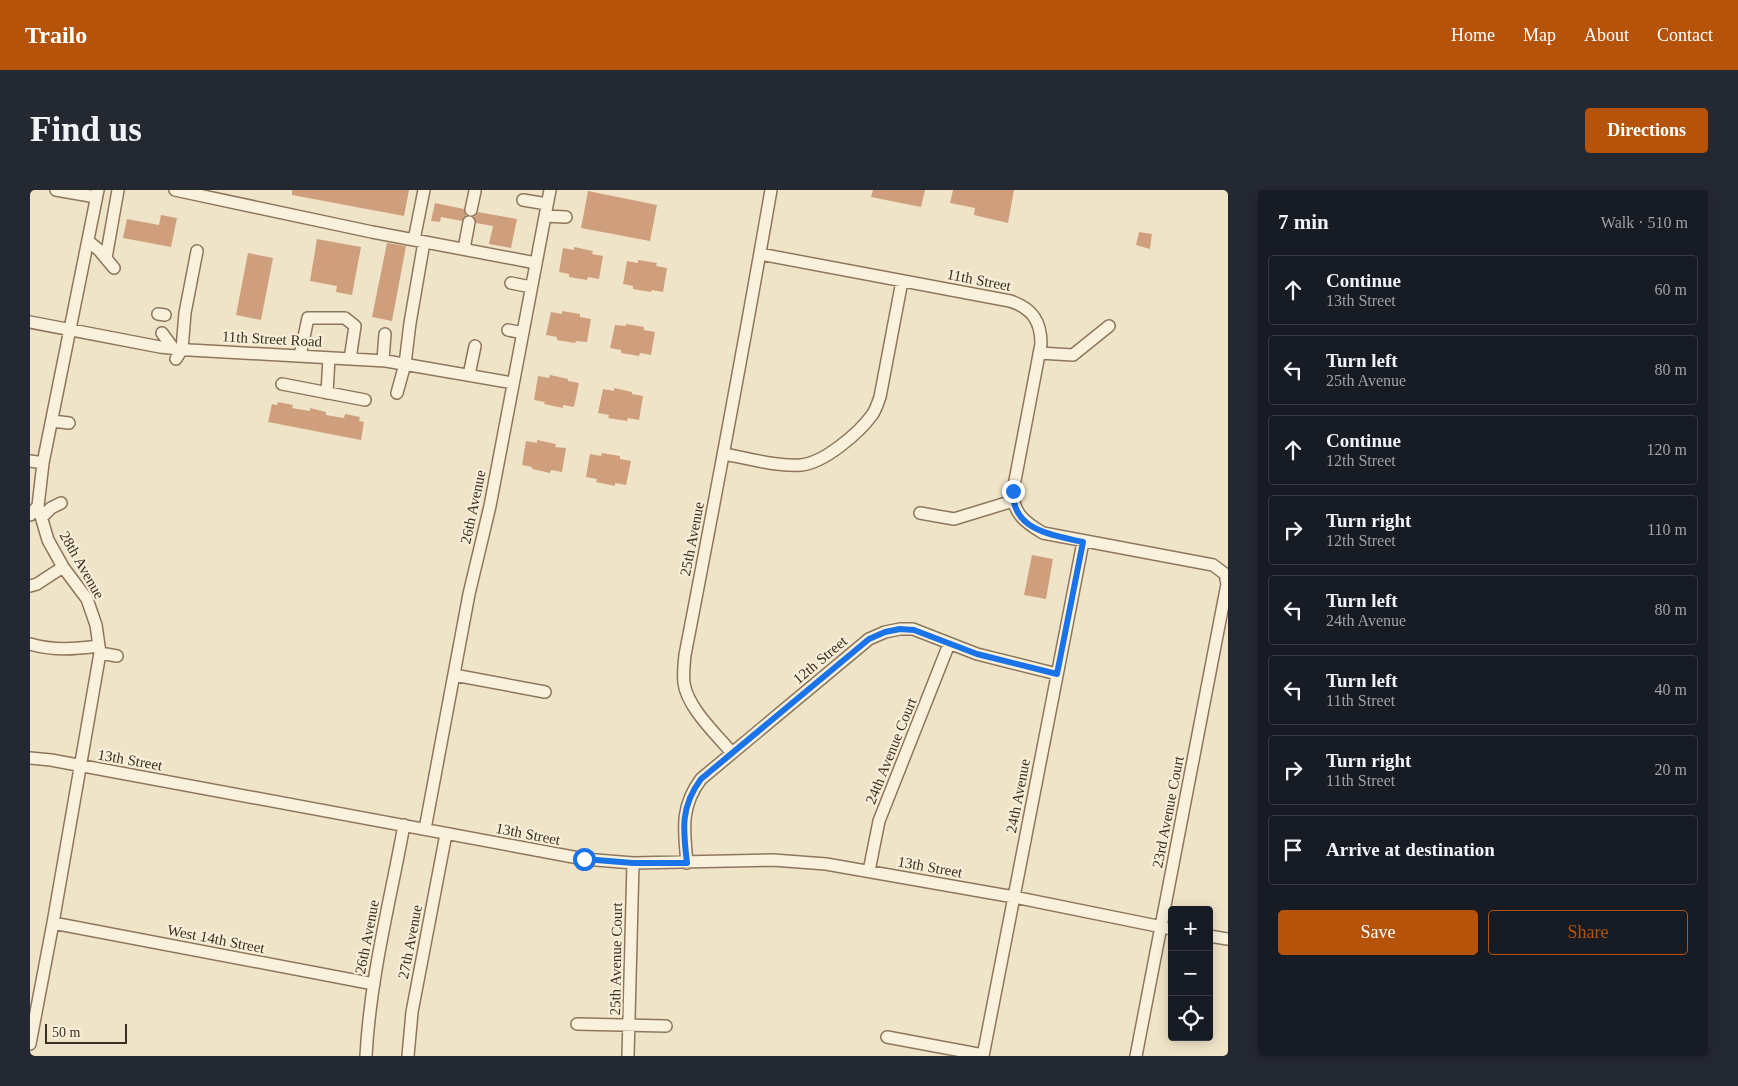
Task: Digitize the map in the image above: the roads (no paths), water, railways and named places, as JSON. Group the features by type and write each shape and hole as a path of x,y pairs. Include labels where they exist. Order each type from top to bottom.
{"street":[{"path":"56,190 97,194"},
{"path":"106,258 118,190"},
{"path":"175,190 419,241 536,263"},
{"path":"397,393 405,364 424,190"},
{"path":"464,249 475,190"},
{"name":"26th Avenue","path":"424,829 447,689 454,674 480,526 513,383 550,190"},
{"name":"25th Avenue","path":"732,753 687,697 684,678 685,656 772,190"},
{"name":"28th Avenue","path":"30,1044 54,923 99,650 96,625 87,599 63,568 48,540 37,513 43,463 97,194"},
{"path":"523,200 566,217"},
{"path":"88,241 114,268"},
{"path":"175,353 185,314 197,251"},
{"name":"11th Street","path":"760,254 1020,304 1029,310 1041,329 1039,352 1013,491 1013,502"},
{"path":"724,454 802,465 825,456 852,436 873,414 880,397 902,281"},
{"path":"511,283 531,287"},
{"path":"282,345 299,356 308,318 345,318 355,326 350,359"},
{"name":"11th Street Road","path":"30,322 158,346 175,353 383,360 513,383"},
{"path":"1039,352 1073,355 1108,326"},
{"path":"508,330 523,333"},
{"path":"162,333 175,353"},
{"path":"383,360 385,334"},
{"path":"469,375 475,346"},
{"path":"327,393 329,358"},
{"path":"282,384 365,400"},
{"path":"52,421 69,422"},
{"path":"30,461 43,463"},
{"path":"920,513 954,519 1013,502 1019,514 1026,522 1043,533 1083,542"},
{"path":"37,513 61,503"},
{"name":"23rd Avenue Court","path":"1083,542 1213,565 1225,574 1228,584 1167,928 1136,1056"},
{"name":"24th Avenue","path":"983,1056 1083,542"},
{"path":"30,586 37,584 63,568"},
{"name":"12th Street","path":"732,753 869,639 885,632 900,629 914,630 977,654 1057,674"},
{"path":"30,644 46,648 99,650 117,656"},
{"name":"24th Avenue Court","path":"869,871 879,821 949,644"},
{"path":"454,674 545,692"},
{"path":"687,863 684,835 685,814 689,798 701,779 732,753"},
{"name":"13th Street","path":"30,758 51,760 584,859 633,863 773,860 826,864 1014,897 1167,928"},
{"name":"26th Avenue","path":"366,1056 374,984 404,826"},
{"name":"27th Avenue","path":"408,1056 412,1012 446,834"},
{"name":"25th Avenue Court","path":"628,1056 633,863"},
{"name":"West 14th Street","path":"54,923 374,984"},
{"path":"1213,937 1228,940"},
{"path":"577,1024 666,1026"},
{"path":"888,1037 983,1056"}]}
